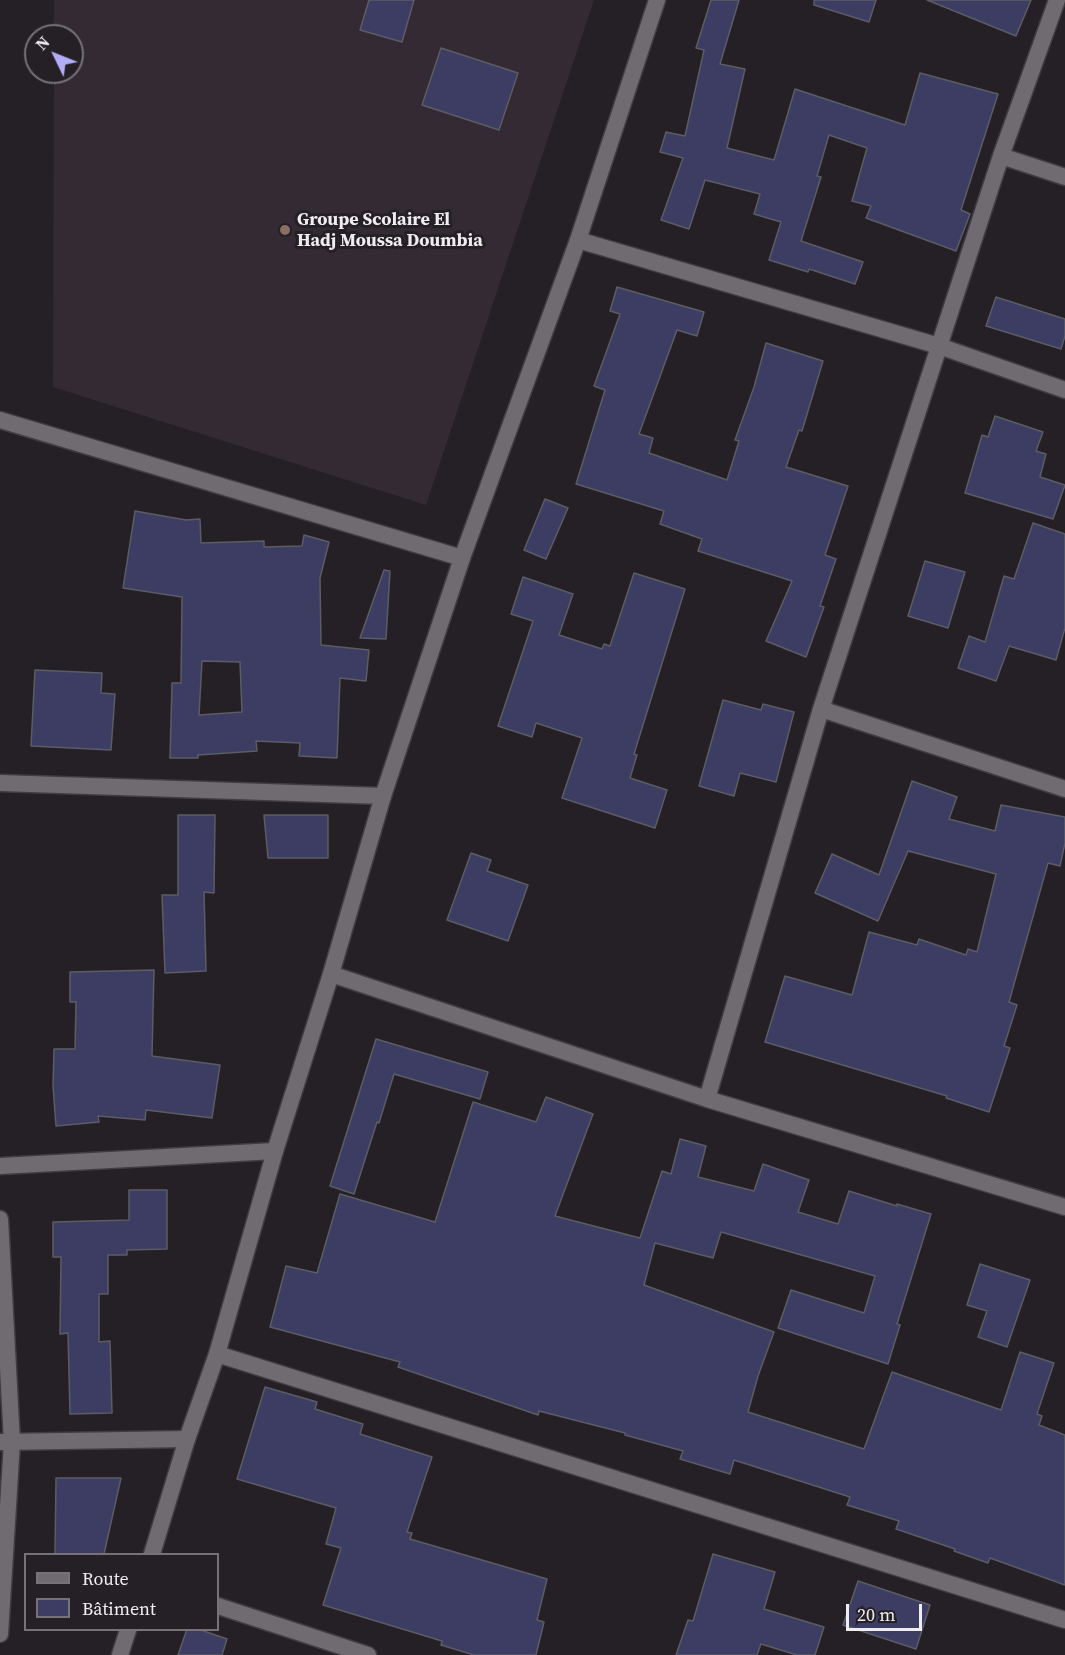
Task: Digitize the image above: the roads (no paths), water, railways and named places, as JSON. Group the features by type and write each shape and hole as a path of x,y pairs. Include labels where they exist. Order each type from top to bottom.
{"street":[{"path":"152,1553 217,1354 275,1151 331,974 383,796 462,558 578,240 657,0"},
{"path":"707,1099 821,709 1001,156 1056,0"},
{"path":"1001,156 1065,177"},
{"path":"578,240 939,346 1065,390"},
{"path":"0,420 462,558"},
{"path":"821,709 1065,789"},
{"path":"0,783 383,796"},
{"path":"331,974 707,1099 1065,1207"},
{"path":"0,1166 275,1151"},
{"path":"0,1219 6,1442 0,1634"},
{"path":"217,1354 1065,1620"},
{"path":"6,1442 188,1439"},
{"path":"219,1606 368,1655"},
{"path":"120,1655 127,1631"}],"place":[{"name":"Groupe Scolaire El Hadj Moussa Doumbia","path":"285,230"}]}
